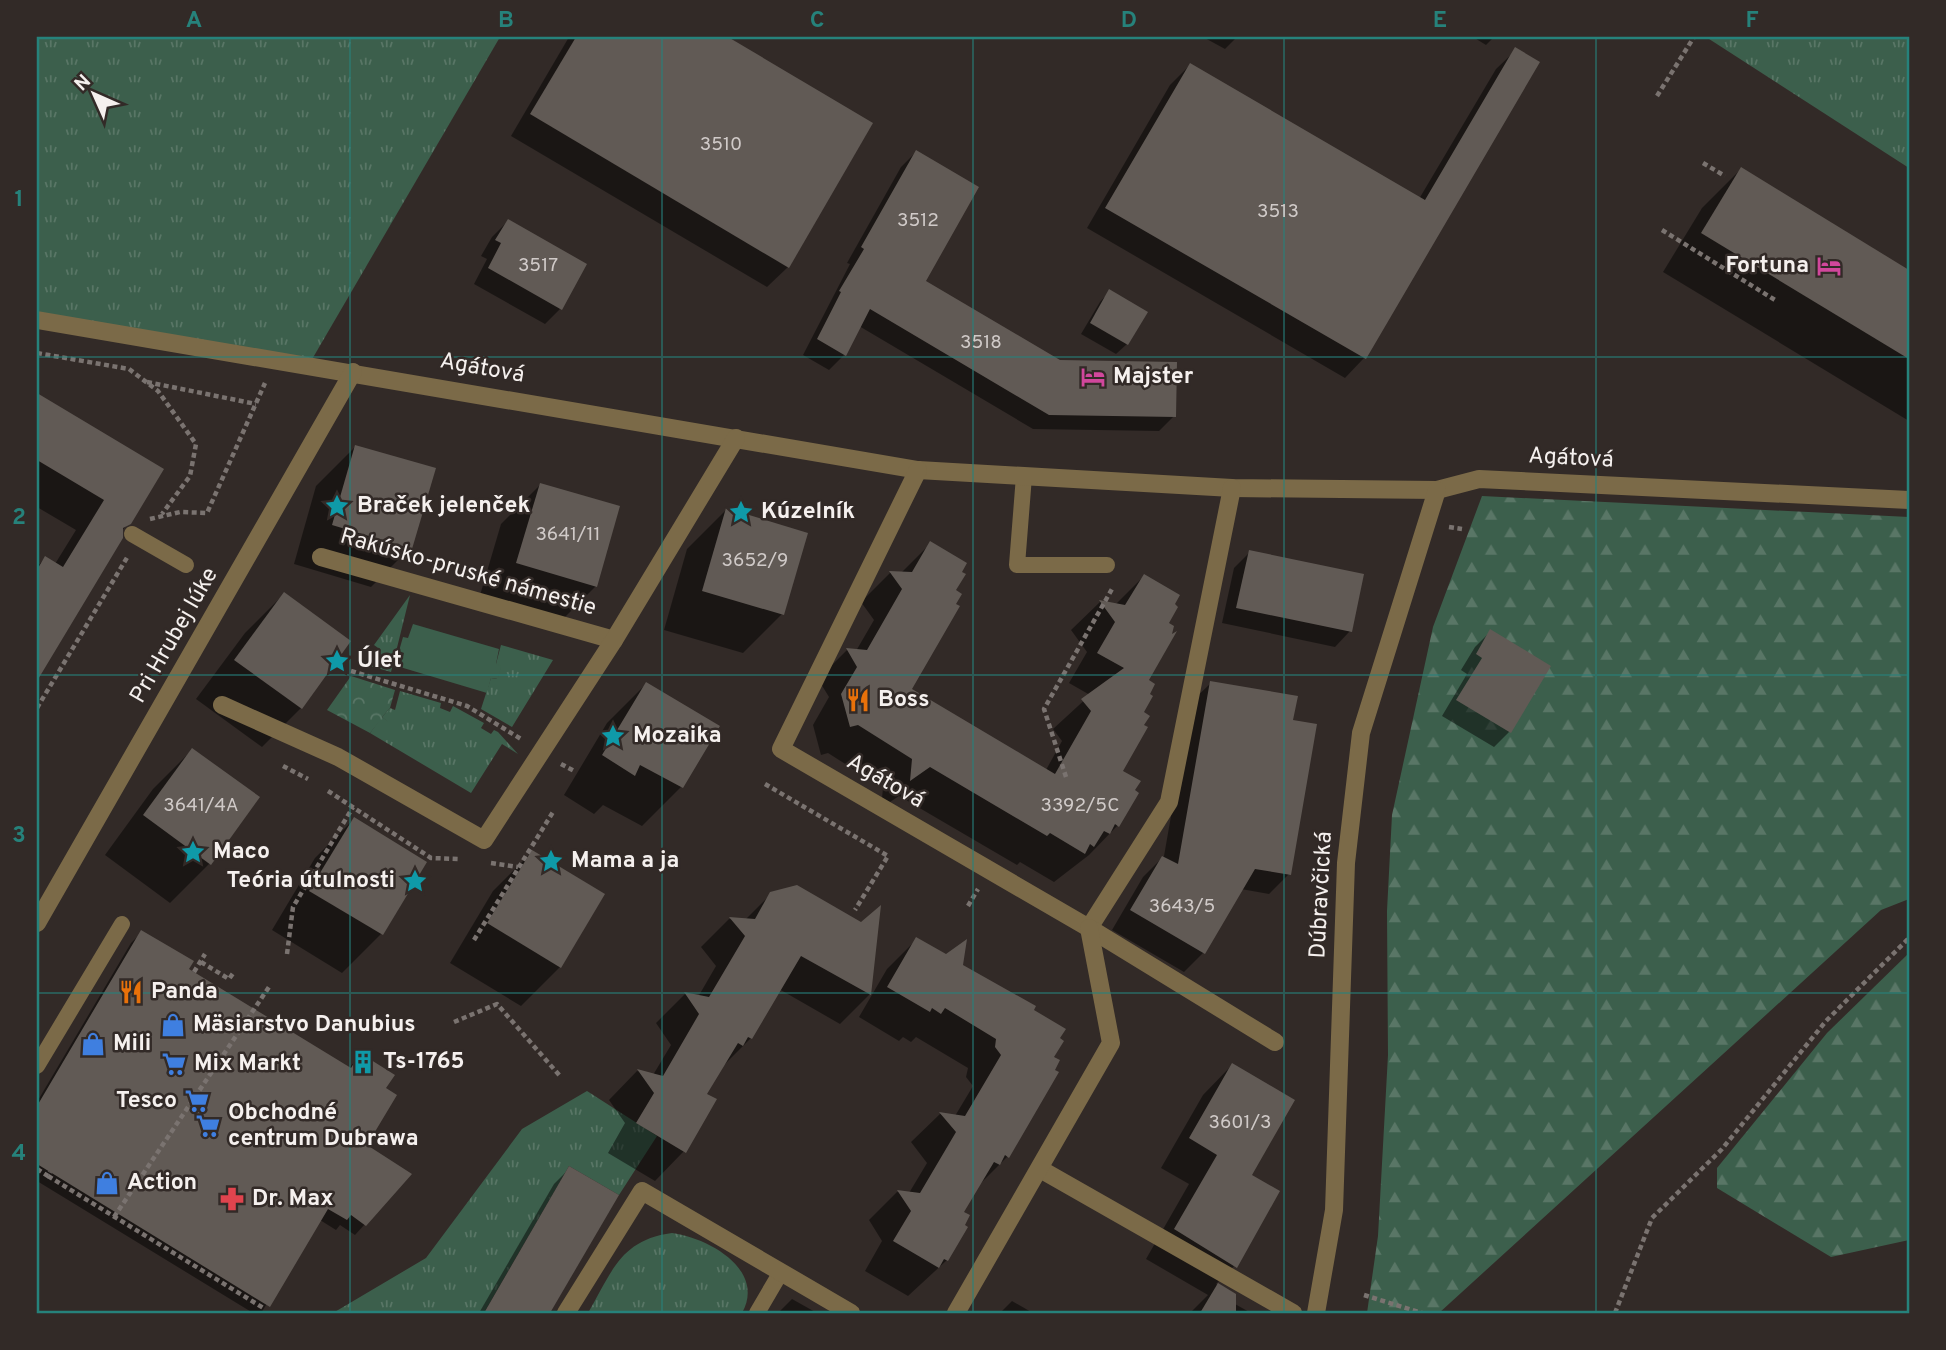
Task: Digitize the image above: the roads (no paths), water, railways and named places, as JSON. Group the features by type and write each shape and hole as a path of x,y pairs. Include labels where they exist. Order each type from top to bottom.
{"street":[{"name":"Agátová","path":"37,320 918,470 1232,488 1437,490 1479,479 1909,500"},
{"name":"Pri Hrubej lúke","path":"37,923 353,372"},
{"path":"614,640 736,438"},
{"name":"Agátová","path":"918,470 781,749 1089,928"},
{"path":"956,1313 1111,1043 1089,928 1169,802 1232,488"},
{"name":"Dúbravčická","path":"1316,1313 1334,1210 1346,863 1360,733 1437,490"},
{"name":"Rakúsko-pruské námestie","path":"222,705 338,757 484,840 614,640 321,556"},
{"path":"1089,928 1275,1042"},
{"path":"1040,1169 1293,1313"},
{"path":"566,1313 642,1191 851,1313"}],"lane":[{"path":"1024,476 1017,565 1107,565"},
{"path":"132,534 186,565"},
{"path":"37,1066 122,924"},
{"path":"757,1313 781,1272"}],"place":[{"name":"Fortuna","path":"1829,266"},
{"name":"Majster","path":"1093,377"},
{"name":"Braček jelenček","path":"337,506"},
{"name":"Kúzelník","path":"741,512"},
{"name":"Úlet","path":"337,661"},
{"name":"Boss","path":"858,700"},
{"name":"Mozaika","path":"613,736"},
{"name":"Maco","path":"193,852"},
{"name":"Mama a ja","path":"551,861"},
{"name":"Teória útulnosti","path":"415,881"},
{"name":"Panda","path":"131,992"},
{"name":"Mäsiarstvo Danubius","path":"173,1025"},
{"name":"Mili","path":"93,1044"},
{"name":"Ts-1765","path":"363,1062"},
{"name":"Mix Markt","path":"174,1064"},
{"name":"Tesco","path":"197,1101"},
{"name":"Obchodné centrum Dubrawa","path":"208,1126"},
{"name":"Action","path":"107,1183"},
{"name":"Dr. Max","path":"232,1199"}]}
